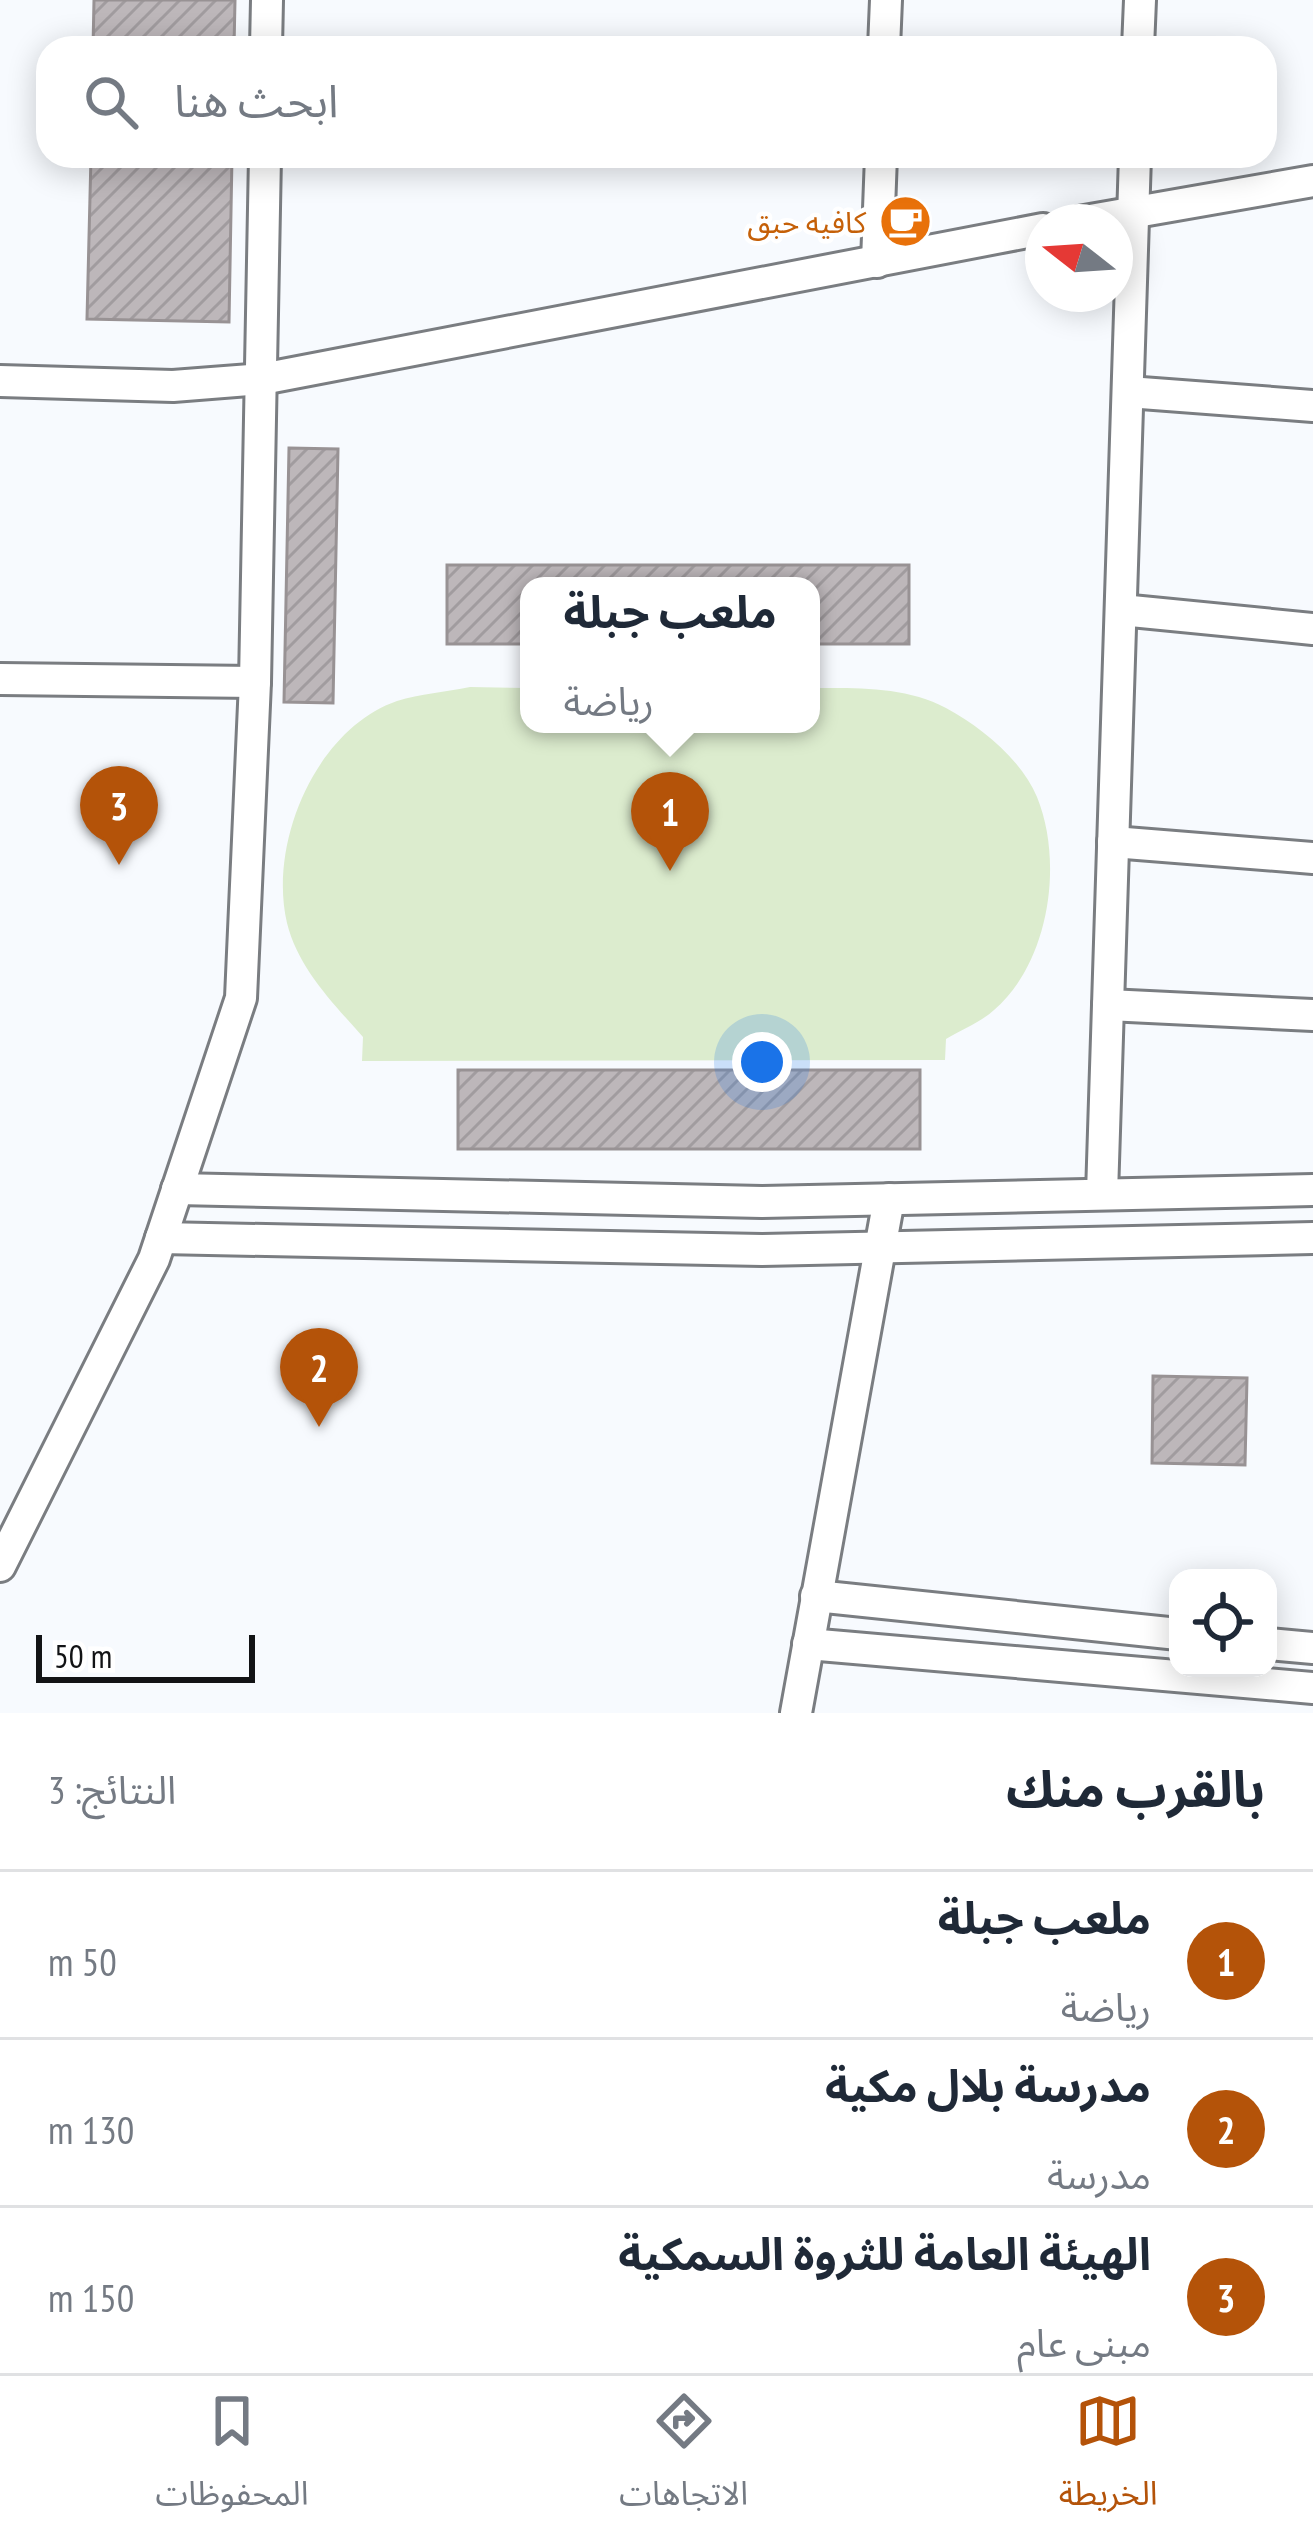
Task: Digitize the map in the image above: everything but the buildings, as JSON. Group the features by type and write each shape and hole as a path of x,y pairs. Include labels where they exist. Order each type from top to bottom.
{"street":[{"path":"266,36 267,0"},
{"path":"884,36 886,0"},
{"path":"1138,36 1140,0"},
{"path":"0,1566 13,1509 161,1238 241,998 254,682 265,168"},
{"path":"877,262 881,168"},
{"path":"1135,168 1133,211 1313,181"},
{"path":"0,381 173,386 262,380 1025,233"},
{"path":"1102,1194 1130,312"},
{"path":"1128,392 1313,406"},
{"path":"1121,610 1313,629"},
{"path":"0,679 254,682"},
{"path":"1113,842 1313,858"},
{"path":"1108,1005 1313,1015"},
{"path":"177,1189 762,1202 1313,1190"},
{"path":"796,1713 889,1199"},
{"path":"161,1238 762,1250 1313,1238"},
{"path":"816,1596 1169,1633"},
{"path":"808,1644 1313,1688"},
{"path":"1277,1645 1313,1648"}],"green space":[{"path":"470,687 520,688 520,733 820,733 820,688 897,692 946,708 999,745 1037,797 1045,823 1050,881 1039,939 1028,966 994,1010 946,1039 945,1060 362,1061 363,1037 308,970 292,939 283,892 285,858 292,825 322,762 368,715 415,697"}],"place":[{"name":"كافيه حبق","path":"905,221"},
{"name":"الهيئة العامة للثروة السمكية","path":"119,865"},
{"name":"ملعب جبلة","path":"670,871"},
{"name":"مدرسة بلال مكية","path":"319,1427"}]}
